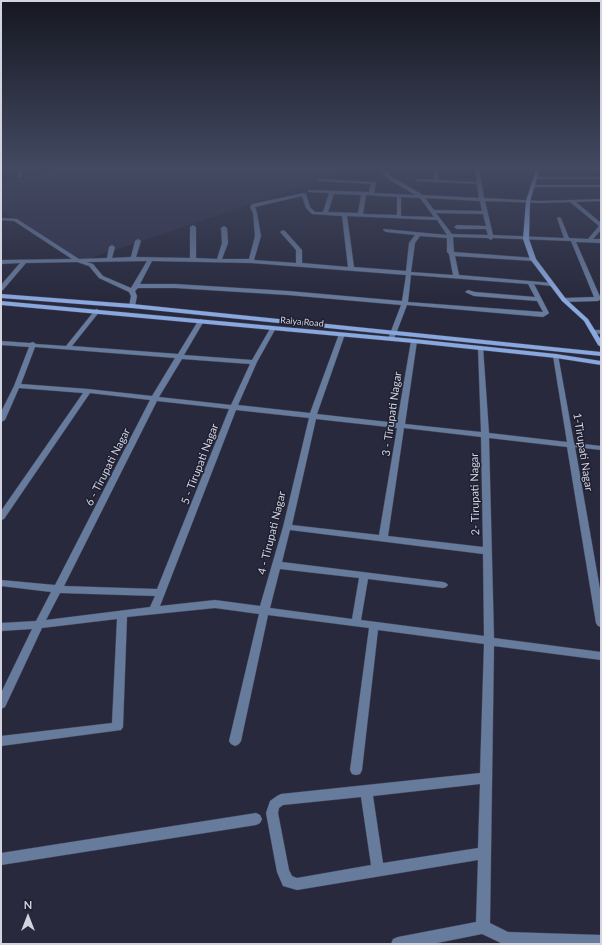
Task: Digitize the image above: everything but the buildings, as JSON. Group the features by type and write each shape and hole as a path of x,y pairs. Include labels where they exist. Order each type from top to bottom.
{"street":[{"path":"250,260 258,236 255,213"},
{"path":"319,213 438,219"},
{"path":"434,213 450,236 450,252 452,254 456,276"},
{"path":"485,213 491,238"},
{"path":"527,213 526,239 533,259 564,300 598,332 601,345"},
{"path":"586,213 601,226 589,241"},
{"path":"344,214 352,268"},
{"path":"559,218 600,299 564,300"},
{"path":"1,219 15,220 79,261 90,265 101,276 132,291 134,296 132,306"},
{"path":"193,227 194,260"},
{"path":"457,227 489,228"},
{"path":"219,260 225,243 224,228"},
{"path":"386,230 450,236 601,241"},
{"path":"283,232 299,250 299,263"},
{"path":"392,336 405,303 410,273 412,244 419,234"},
{"path":"132,259 138,242"},
{"path":"109,260 112,247"},
{"path":"452,254 533,259"},
{"path":"1,262 132,259 250,260 551,284"},
{"path":"132,291 150,260"},
{"path":"1,289 24,262"},
{"path":"136,286 175,286 288,293 543,315 546,313 530,282"},
{"path":"468,292 474,294 539,299"},
{"name":"Raiya Road","path":"1,296 132,306 392,336 601,354"},
{"name":"Raiya Road","path":"1,303 342,334 392,336 414,341 556,356 601,363"},
{"path":"68,347 96,311"},
{"name":"6 - Tirupati Nagar","path":"1,704 39,625 155,397 181,357 201,321"},
{"name":"5 - Tirupati Nagar","path":"154,610 234,406 254,362 273,328"},
{"name":"4 - Tirupati Nagar","path":"236,741 264,611 287,527 313,416 342,334"},
{"name":"3 - Tirupati Nagar","path":"383,538 402,425 414,341"},
{"path":"1,343 33,344 254,362"},
{"path":"1,420 17,386 33,344"},
{"name":"2- Tirupati Nagar","path":"481,348 485,435 489,641 483,927"},
{"name":"1-Tirupati Nagar","path":"556,356 601,623"},
{"path":"17,386 155,397 601,448"},
{"path":"1,517 88,391"},
{"path":"1,401 10,402"},
{"path":"287,527 487,552"},
{"path":"277,565 443,585"},
{"path":"356,623 364,575"},
{"path":"1,583 58,589 161,593"},
{"path":"1,627 39,625 154,610 215,604 601,656"},
{"path":"1,741 117,727 122,614"},
{"path":"356,770 374,625"},
{"path":"484,853 298,884 288,881 283,872 272,813 274,805 281,800 486,778"},
{"path":"366,791 378,871"},
{"path":"1,859 256,819"},
{"path":"398,944 483,927 508,942 601,942"}],"shaded area":[{"path":"6,213 224,213 82,261"}]}
